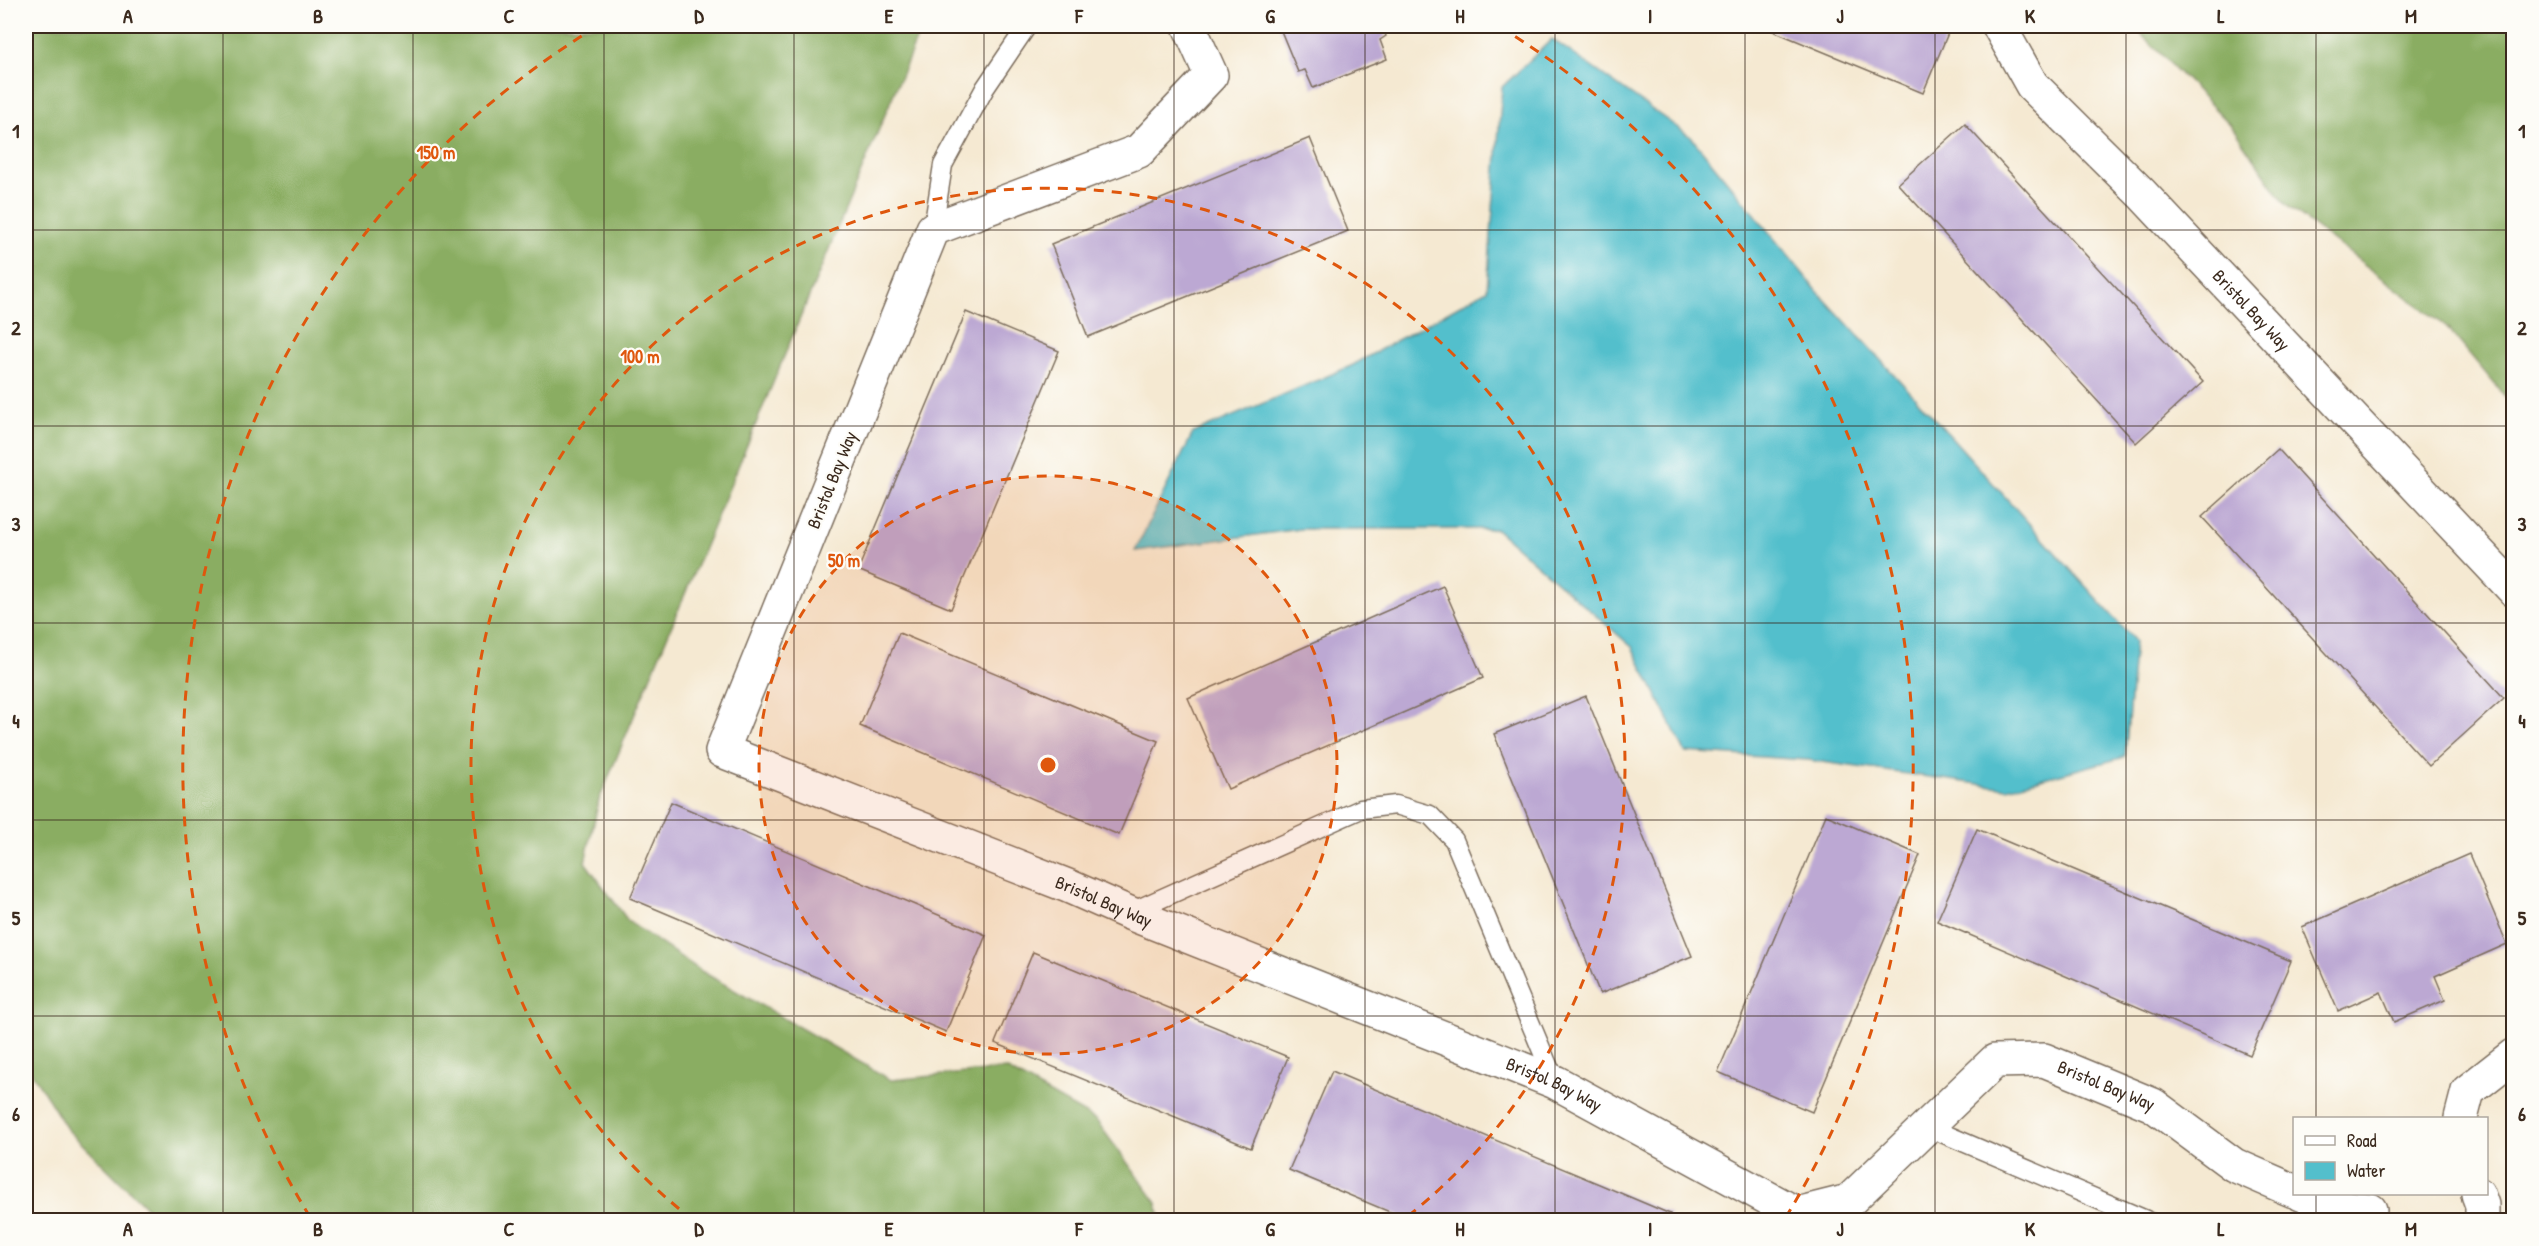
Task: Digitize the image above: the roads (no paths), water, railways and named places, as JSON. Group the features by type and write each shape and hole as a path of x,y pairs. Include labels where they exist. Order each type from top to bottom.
{"street":[{"path":"933,230 1139,151 1211,75 1189,26"},
{"name":"Bristol Bay Way","path":"1999,26 2032,85 2142,194 2514,590"},
{"name":"Bristol Bay Way","path":"933,230 722,751 1068,886 1129,913 1555,1082 1797,1214 1850,1201 1995,1061 2044,1060 2153,1105 2234,1165 2293,1190"},
{"path":"2462,1117 2468,1091 2514,1055"},
{"path":"2303,1195 2334,1208 2371,1208"},
{"path":"2478,1195 2482,1205 2481,1221"}],"lane":[{"path":"933,230 943,165 985,88 1027,26"},
{"path":"1129,913 1360,809 1396,805 1430,815 1454,840 1555,1082"},
{"path":"1928,1127 2146,1221"}],"water":[{"path":"1552,39 1691,137 1818,292 2135,641 2125,757 2007,788 1808,760 1685,752 1632,647 1496,529 1301,529 1135,551 1193,433 1351,366 1487,290 1502,87"}]}
